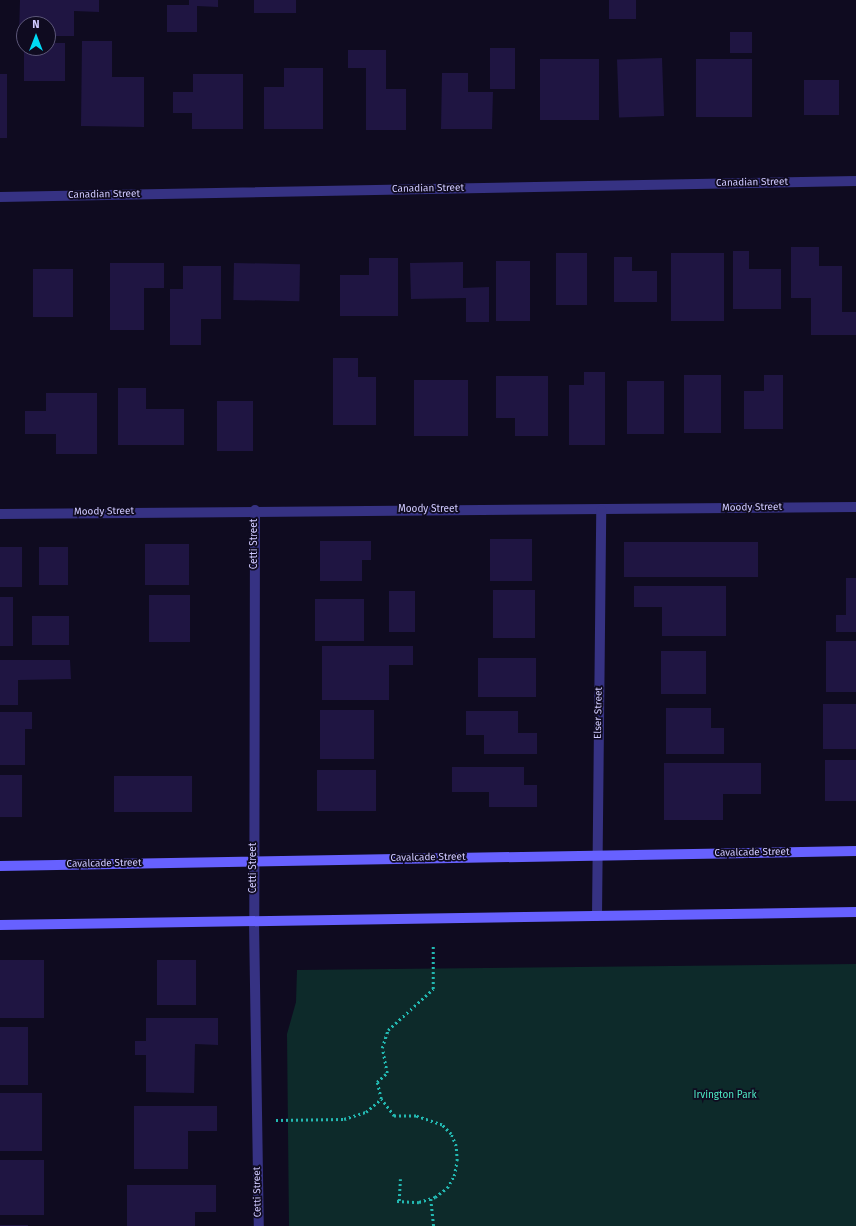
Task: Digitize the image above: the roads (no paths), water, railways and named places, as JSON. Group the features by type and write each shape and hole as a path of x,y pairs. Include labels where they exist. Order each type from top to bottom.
{"main road":[{"name":"Cavalcade Street","path":"0,866 254,860 856,852"},
{"path":"0,925 856,912"}],"street":[{"name":"Canadian Street","path":"0,196 856,181"},
{"name":"Moody Street","path":"0,514 254,510 601,510 856,507"},
{"name":"Cetti Street","path":"254,510 254,921 256,1120 259,1226"},
{"name":"Elser Street","path":"598,916 601,510"}],"park label":[{"name":"Irvington Park","path":"725,1096"}]}
